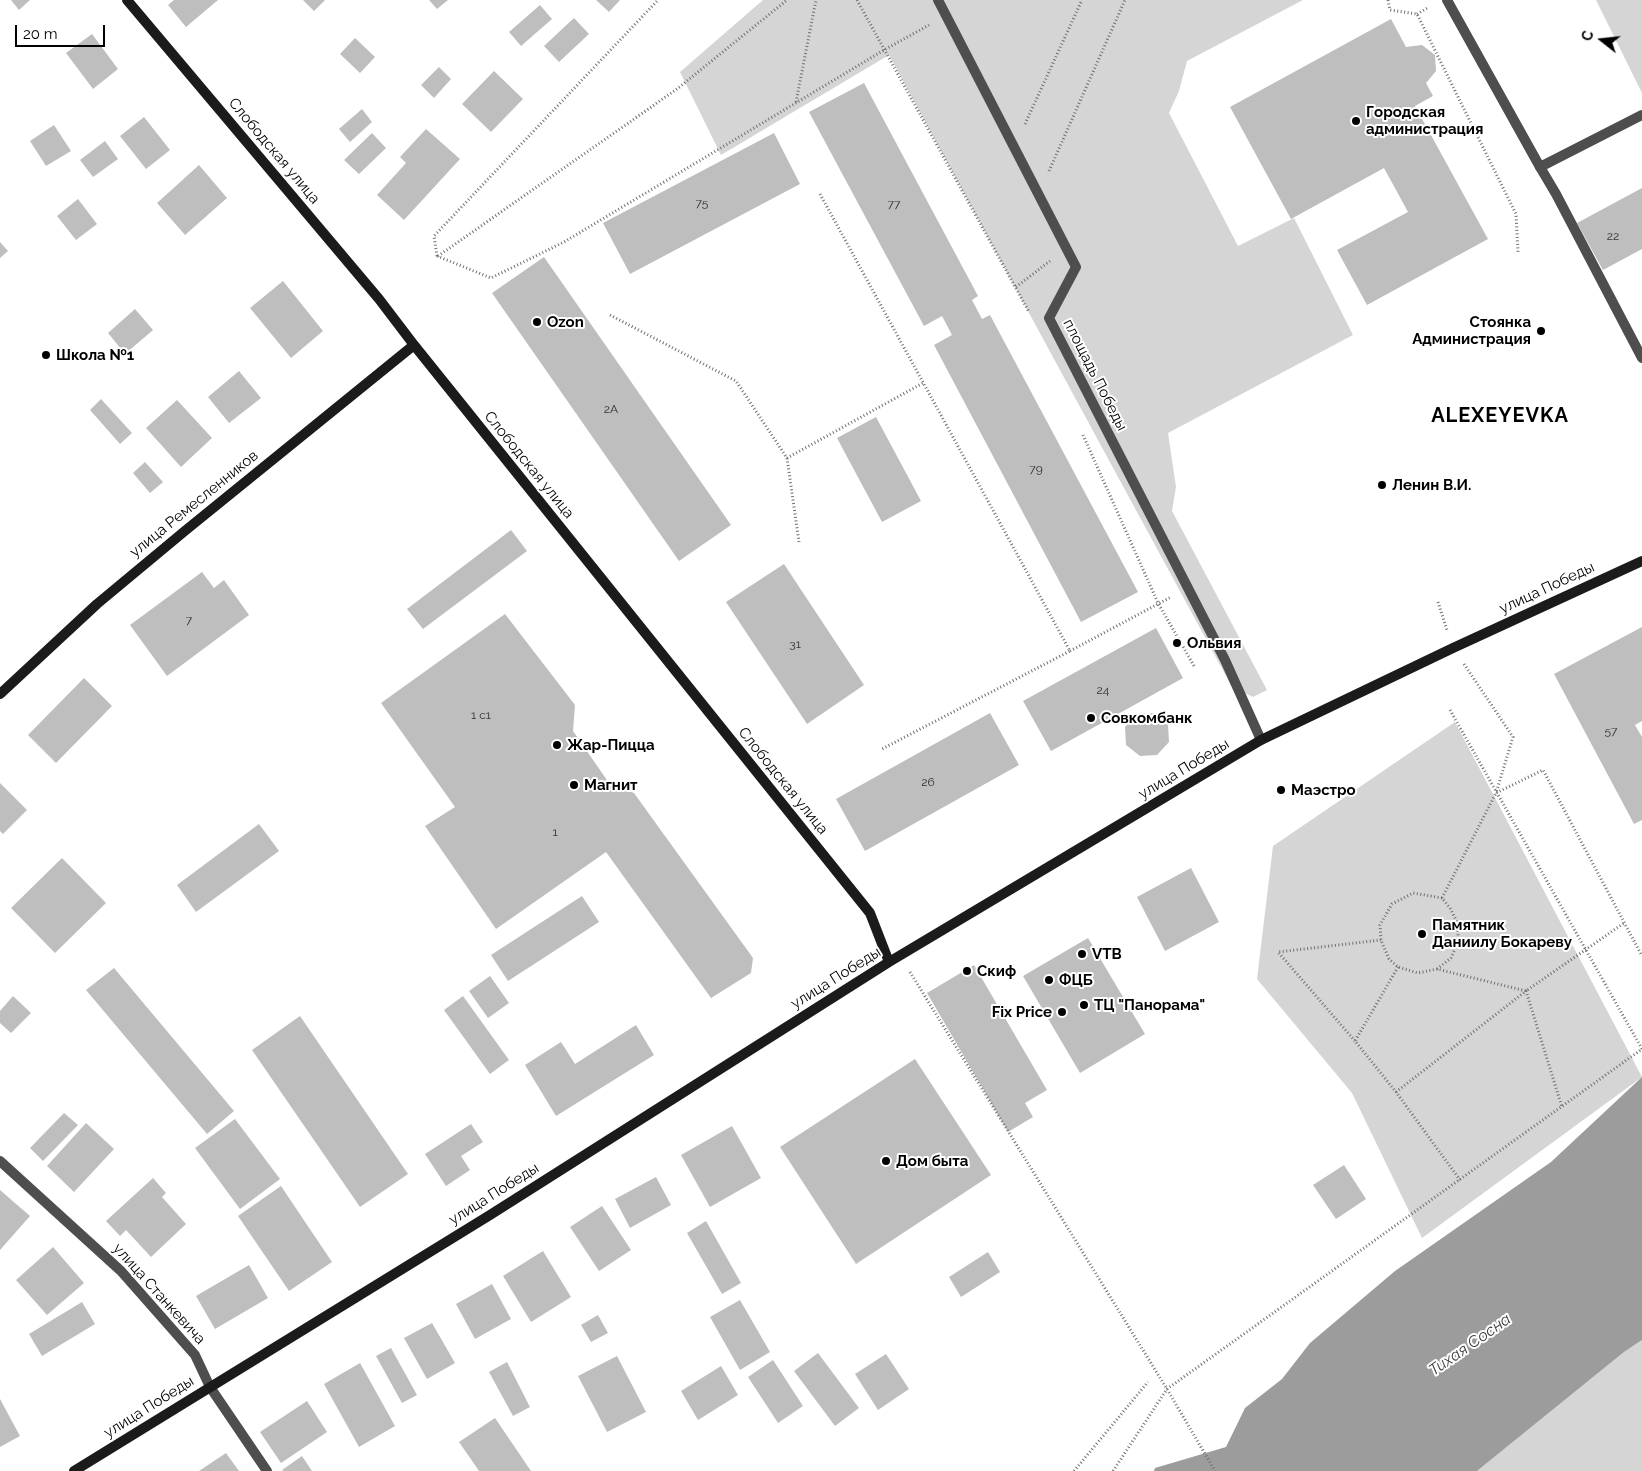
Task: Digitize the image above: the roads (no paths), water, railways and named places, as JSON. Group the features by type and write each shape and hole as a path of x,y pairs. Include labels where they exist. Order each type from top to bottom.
{"main road":[{"name":"Слободская улица","path":"127,0 378,299 870,913 889,962"},
{"name":"улица Ремесленников","path":"0,694 104,598 414,346"},
{"name":"улица Победы","path":"74,1471 490,1215 889,962 1261,740 1642,560"}],"street":[{"name":"площадь Победы","path":"938,0 1076,267 1049,318 1225,660 1261,740"},
{"path":"1447,0 1556,194 1642,358"},
{"path":"1540,167 1642,115"},
{"name":"улица Станкевича","path":"0,1161 121,1271 195,1355 210,1387 267,1471"}],"water":[{"name":"Тихая Сосна","path":"1642,1077 1642,1340 1624,1352 1477,1471 1154,1471 1155,1468 1226,1447 1245,1408 1282,1379 1310,1343 1395,1271 1551,1162"}],"place":[{"name":"Городская администрация","path":"1356,121"},
{"name":"Ozon","path":"537,322"},
{"name":"Стоянка Администрация","path":"1541,331"},
{"name":"Школа №1","path":"46,355"},
{"name":"Ленин В.И.","path":"1382,485"},
{"name":"Ольвия","path":"1177,643"},
{"name":"Совкомбанк","path":"1091,718"},
{"name":"Жар-Пицца","path":"557,745"},
{"name":"Магнит","path":"574,785"},
{"name":"Маэстро","path":"1281,790"},
{"name":"Памятник Даниилу Бокареву","path":"1422,934"},
{"name":"VTB","path":"1082,954"},
{"name":"Скиф","path":"967,971"},
{"name":"ФЦБ","path":"1049,980"},
{"name":"ТЦ \"Панорама\"","path":"1084,1005"},
{"name":"Fix Price","path":"1062,1012"},
{"name":"Дом быта","path":"886,1161"}],"district":[{"name":"ALEXEYEVKA","path":"1500,416"}]}
